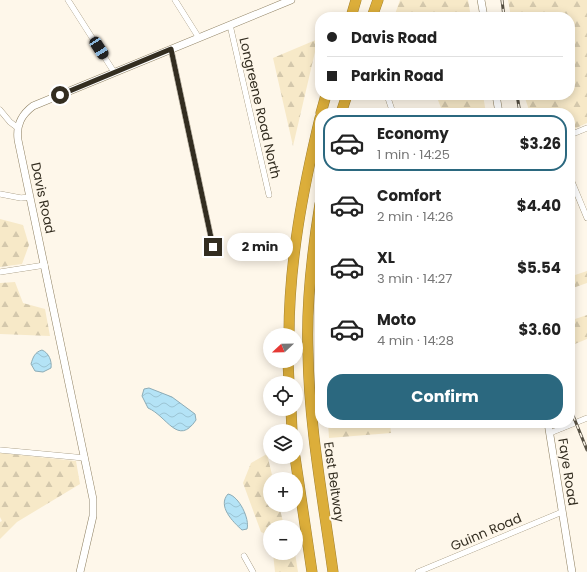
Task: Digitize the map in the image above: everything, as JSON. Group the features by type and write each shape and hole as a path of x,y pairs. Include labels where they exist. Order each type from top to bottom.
{"highway":[{"path":"352,12 356,0"},
{"path":"374,12 378,0"},
{"path":"289,328 295,243 308,168 315,139"},
{"name":"East Beltway","path":"315,241 310,278 308,352 313,433 333,572"},
{"path":"296,464 312,572"}],"street":[{"path":"68,0 114,72"},
{"path":"176,0 198,38"},
{"path":"0,110 10,122 18,128 24,114 34,106 291,0"},
{"path":"481,0 483,12"},
{"name":"Longreene Road North","path":"230,25 269,195"},
{"path":"171,49 213,247"},
{"name":"Davis Road","path":"18,128 18,140 85,458 94,508 80,572"},
{"path":"575,133 587,128"},
{"path":"575,189 587,218"},
{"path":"0,194 21,198 30,197"},
{"path":"0,272 45,266"},
{"path":"575,423 587,418"},
{"name":"Faye Road","path":"549,428 572,572"},
{"path":"550,433 562,428"},
{"path":"0,450 85,458"},
{"name":"Guinn Road","path":"418,572 562,512"},
{"path":"244,556 253,572"}],"green space":[{"path":"400,0 468,0 470,12 396,12"},
{"path":"508,0 587,0 587,123 575,129 575,108 528,108 526,100 575,100 575,12 510,12"},
{"path":"315,40 315,52 293,146 273,58"},
{"path":"438,100 484,100 485,108 441,108"},
{"path":"0,219 23,225 29,245 22,264 0,267"},
{"path":"587,271 587,283 575,287 575,275"},
{"path":"15,282 23,303 45,309 50,336 0,334 0,283"},
{"path":"587,315 587,339 575,344 575,319"},
{"path":"328,428 390,428 391,433 329,438"},
{"path":"0,453 76,461 80,484 17,522 0,539 0,522 2,521 0,517"},
{"path":"263,456 263,464 269,464 271,472 263,472 263,512 281,512 283,520 263,520 263,533 261,532 243,483 251,463"},
{"path":"274,560 296,560 298,572 275,572"}],"water":[{"path":"42,350 50,358 51,368 43,372 35,371 31,364 32,361 36,353"},
{"path":"149,388 172,397 195,414 196,420 190,428 184,431 178,430 148,408 142,396 144,389"},
{"path":"228,494 236,499 243,508 247,520 247,529 242,530 234,523 225,509 225,499"}],"railway":[{"path":"502,0 503,12"},
{"path":"518,100 519,108"},
{"path":"575,420 587,450"}],"route":[{"path":"60,95 171,49 213,247"}]}
